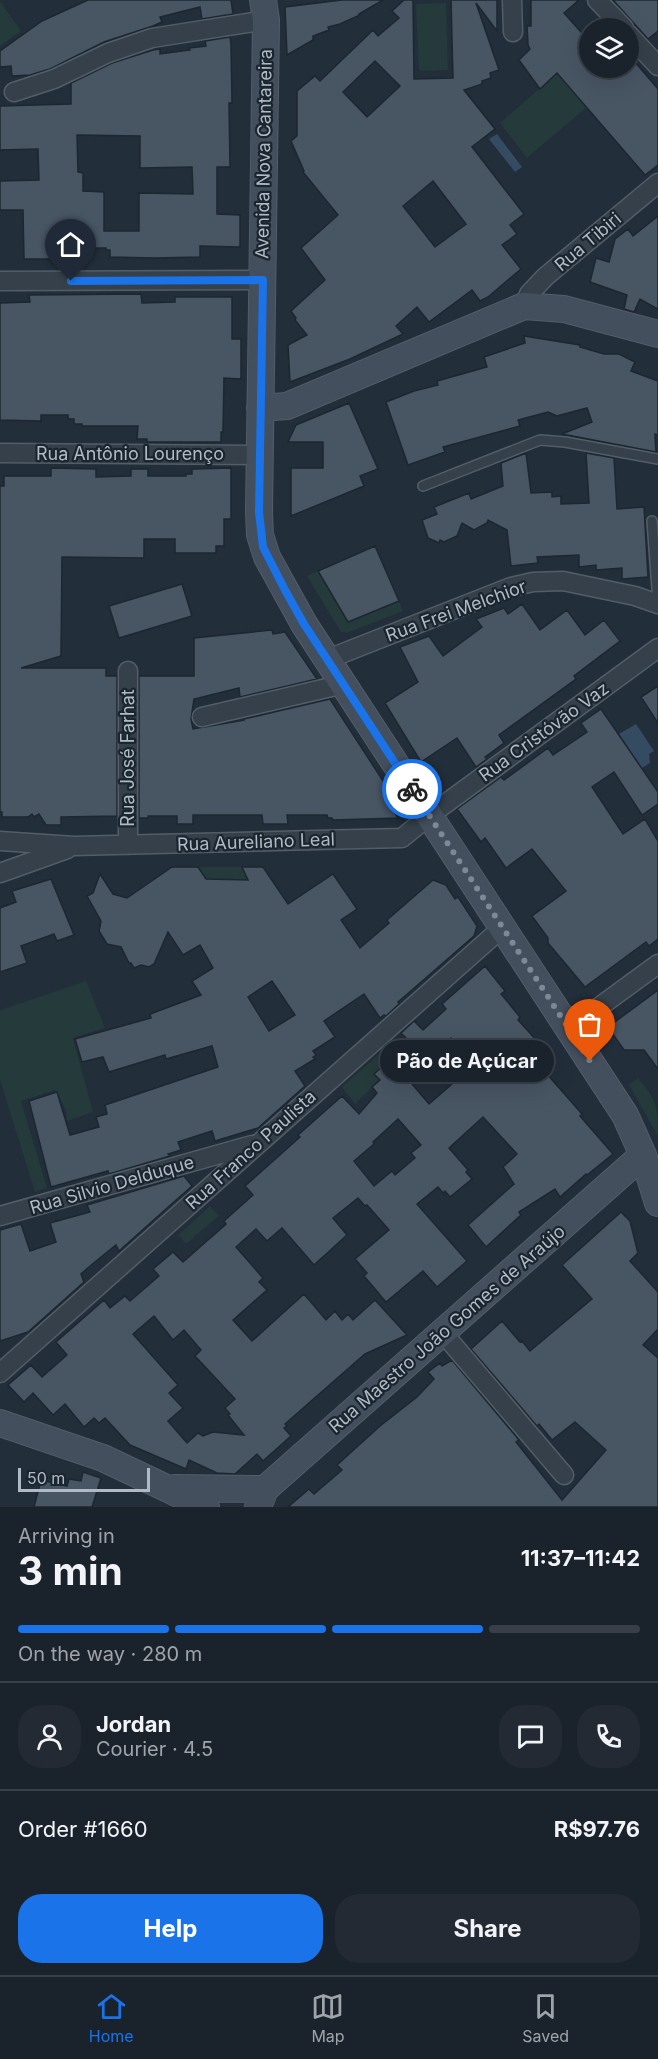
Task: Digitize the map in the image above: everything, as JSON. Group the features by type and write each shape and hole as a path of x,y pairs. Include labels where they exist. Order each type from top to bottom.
{"main road":[{"name":"Avenida Nova Cantareira","path":"264,10 259,512 263,547 304,624 625,1115 643,1155 658,1202"},
{"path":"260,408 287,406 524,306 564,309 658,334"},
{"name":"Rua Maestro João Gomes de Araújo","path":"261,1498 643,1155"},
{"path":"616,1179 644,1185 658,1202"},
{"path":"0,1423 103,1458 206,1507"},
{"path":"169,1488 261,1498"}],"street":[{"path":"513,0 513,32"},
{"path":"597,0 614,18"},
{"path":"15,92 54,79 108,54 152,38 264,10"},
{"path":"639,46 658,66"},
{"name":"Rua Tibiri","path":"524,306 529,294 545,277 658,183"},
{"path":"0,281 263,280"},
{"name":"Rua Antônio Lourenço","path":"0,453 260,455"},
{"name":"Rua Frei Melchior","path":"328,659 511,587 533,582 563,581 658,603"},
{"name":"Rua Cristóvão Vaz","path":"430,815 658,648"},
{"name":"Rua José Farhat","path":"128,671 128,845"},
{"path":"202,717 344,684"},
{"name":"Rua Aureliano Leal","path":"0,841 74,846 402,838 430,815"},
{"name":"Rua Aureliano Leal","path":"0,873 74,846"},
{"name":"Rua Franco Paulista","path":"0,1373 503,927"},
{"path":"569,1029 658,964"},
{"name":"Rua Silvio Delduque","path":"0,1216 259,1143"},
{"path":"443,1333 564,1475"}],"lane":[{"path":"423,486 540,440 565,442 658,459"},
{"path":"652,521 658,603"}],"green space":[{"path":"0,1 21,31 0,46"},
{"path":"446,3 448,70 419,71 416,4"},
{"path":"557,73 587,107 527,158 500,123"},
{"path":"318,571 348,622 399,601 403,611 347,633 341,632 307,576"},
{"path":"198,867 242,867 248,880 206,879"},
{"path":"86,981 105,1028 73,1038 93,1112 67,1121 66,1110 55,1090 21,1101 47,1188 35,1192 0,1080 0,1010"},
{"path":"395,1040 405,1056 355,1104 342,1087"},
{"path":"638,1078 655,1104 658,1136 629,1085"},
{"path":"210,1206 219,1216 186,1244 178,1235"}],"water":[{"path":"497,134 522,167 515,172 489,139"},
{"path":"636,724 654,751 649,754 650,763 642,768 619,734"}],"building":[{"path":"88,0 231,0 233,14 202,19 200,7 160,17 162,22 104,42 50,69 30,75 12,76 11,66 0,67 0,51 42,21"},
{"path":"342,0 383,0 360,15 328,27 329,30 313,36 313,40 287,55 285,7"},
{"path":"404,0 413,0 414,79 453,78 451,0 497,0 497,31 476,3 499,70 490,73 491,78 482,81 482,84 464,90 495,129 472,147 524,214 510,225 517,234 502,245 521,269 488,297 480,301 472,290 429,322 417,307 396,326 403,334 350,359 290,382 288,345 307,335 291,311 325,280 301,248 338,215 303,172 291,141 297,136 297,91 315,76 320,81 373,30 378,36 399,18 392,11","holes":["375,61 400,86 367,117 343,92","433,181 466,224 435,247 403,206"]},
{"path":"531,0 579,0 564,13 579,30 579,78 639,78 639,67 658,89 658,165 645,175 557,73 540,89 519,60 530,49 527,26 531,26"},
{"path":"613,0 658,0 658,31 648,39 639,29 639,18 629,18"},
{"path":"230,37 232,103 229,103 230,167 217,167 217,214 240,215 240,247 200,246 200,257 154,258 110,257 110,250 106,248 74,248 74,259 24,259 23,210 0,210 0,181 39,180 38,149 0,150 0,106 71,104 71,83 112,63 153,50 160,49 160,54 190,50 189,48 206,46 205,41","holes":["77,135 140,136 140,168 192,167 193,194 139,193 139,231 104,231 104,192 83,191 83,173 78,172"]},
{"path":"658,216 658,309 640,299 634,312 624,309 627,295 590,282 596,258 609,262 615,239 628,229 633,236"},
{"path":"141,294 142,303 175,302 175,297 232,297 232,339 241,339 241,379 224,378 221,442 147,442 147,439 137,439 138,426 82,426 82,424 74,424 74,419 68,419 68,415 41,415 41,421 0,420 0,303 30,302 29,295"},
{"path":"524,336 580,345 580,347 604,354 619,354 635,362 631,371 658,381 656,452 562,434 592,422 587,408 557,416 548,412 518,420 520,426 443,447 445,452 408,465 386,402 438,385 437,381 487,367 484,357 525,343"},
{"path":"349,403 378,469 360,476 364,486 291,516 291,468 323,468 323,442 288,442 296,425"},
{"path":"526,453 531,493 552,492 552,497 561,496 561,504 589,503 586,453 614,458 617,509 644,507 648,577 622,579 622,568 596,570 596,565 579,567 579,555 537,557 538,563 511,566 507,530 488,520 487,523 474,530 462,523 457,536 444,542 440,540 439,543 428,538 422,520 437,514 434,507 469,493 471,499 503,486 501,463"},
{"path":"51,468 96,469 96,477 131,476 131,469 148,469 148,476 186,476 186,474 192,474 192,469 231,468 231,519 224,519 224,546 216,546 216,553 175,553 175,539 144,539 144,558 62,557 61,656 21,668 106,668 106,676 117,676 117,816 61,817 61,825 46,825 39,814 34,817 32,814 28,817 2,817 2,812 0,812 0,486 4,486 4,476 51,476"},
{"path":"375,546 399,601 348,622 318,571"},
{"path":"182,584 192,616 119,638 109,606"},
{"path":"522,604 540,630 567,610 585,635 604,620 620,641 574,676 576,679 499,735 504,743 476,767 457,738 421,762 385,703 418,682 400,647 429,636 443,656 482,627 476,619 504,608 508,614"},
{"path":"272,630 273,634 285,632 317,679 240,697 239,688 194,699 191,719 193,729 244,720 330,699 396,801 388,802 398,818 333,820 327,815 287,815 288,824 263,824 262,815 193,815 193,824 177,824 177,816 139,818 139,676 194,676 194,638"},
{"path":"658,686 658,723 641,697"},
{"path":"601,709 658,792 658,804 642,815 614,772 592,787 623,834 645,819 658,841 658,939 649,946 646,942 585,987 548,943 548,938 532,916 566,891 532,849 506,868 485,838 481,842 457,809 501,777 504,780 548,748 553,755 587,732 581,723"},
{"path":"172,867 198,867 206,879 248,880 242,867 263,867 288,904 333,874 357,909 341,920 360,948 389,923 387,920 433,880 446,885 455,899 458,897 477,926 474,936 398,1002 399,1004 386,1016 380,1018 364,994 324,1021 335,1037 313,1051 316,1055 313,1057 315,1059 295,1071 305,1086 258,1128 215,1141 212,1131 178,1142 181,1150 168,1154 170,1156 109,1174 108,1171 51,1187 29,1101 57,1092 70,1135 99,1127 96,1117 107,1114 105,1105 218,1067 212,1046 166,1059 165,1055 109,1072 103,1057 82,1062 75,1039 151,1018 150,1014 201,995 192,981 213,968 200,945 183,955 168,932 154,964 149,967 141,965 134,968 121,947 107,944 99,931 101,921 87,896 93,893 100,874 113,894 127,898","holes":["272,981 295,1015 269,1031 248,997"]},
{"path":"51,879 74,935 57,941 54,934 21,946 27,963 0,972 0,908 16,902 12,891"},
{"path":"485,966 505,991 501,994 520,1017 518,1020 537,1041 539,1039 553,1054 540,1066 613,1154 560,1197 555,1189 519,1212 521,1215 486,1247 468,1225 514,1184 503,1167 517,1154 483,1117 449,1148 468,1170 466,1172 472,1179 450,1197 438,1187 417,1204 467,1261 437,1287 423,1271 386,1302 364,1276 367,1273 355,1259 389,1230 358,1198 333,1218 347,1235 314,1265 282,1228 267,1241 256,1229 236,1247 263,1278 259,1282 267,1290 233,1320 252,1341 304,1294 326,1320 335,1311 342,1320 348,1314 353,1320 375,1300 407,1335 365,1354 285,1424 287,1426 284,1428 291,1436 263,1461 257,1454 235,1474 217,1473 189,1460 186,1469 130,1445 105,1418 99,1423 94,1418 84,1427 65,1404 53,1415 33,1393 24,1402 8,1385 31,1365 42,1377 67,1355 56,1342 104,1300 110,1308 125,1296 130,1301 159,1276 153,1269 173,1252 183,1262 226,1224 224,1221 253,1195 245,1186 342,1096 359,1114 377,1093 372,1087 380,1080 374,1074 410,1042 401,1033 414,1021 423,1030 446,1009 442,1004","holes":["451,1038 475,1064 429,1104 407,1078","398,1119 421,1145 411,1153 415,1158 395,1175 392,1171 374,1186 354,1161 374,1144 373,1142","154,1316 173,1340 184,1330 201,1350 195,1356 235,1399 225,1408 244,1435 213,1432 203,1436 198,1433 187,1443 168,1421 183,1408 169,1393 178,1385 133,1334"]},
{"path":"658,990 658,1069 644,1050 624,1050 608,1027"},
{"path":"184,1176 192,1186 119,1251 116,1245 81,1274 84,1282 28,1332 0,1341 0,1230 21,1224 30,1251 56,1242 50,1223 90,1212 87,1205"},
{"path":"621,1212 630,1221 638,1253 630,1261 658,1292 658,1329 643,1345 658,1358 658,1507 288,1507 309,1489 314,1494 342,1470 337,1465 380,1426 417,1397 434,1379 428,1372 440,1363 442,1366 452,1360 519,1440 516,1442 562,1500 606,1450 575,1422 552,1440 539,1424 537,1426 471,1349 502,1321 530,1351 592,1299 562,1265"},
{"path":"83,1472 101,1478 92,1507 34,1507 41,1480 67,1486 69,1479 81,1481"}],"way so far":[{"path":"412,789 590,1061"}],"place":[{"name":"Pão de Açúcar","path":"590,1061"}],"route":[{"path":"71,281 263,280 259,512 263,547 304,624 412,789"}]}
